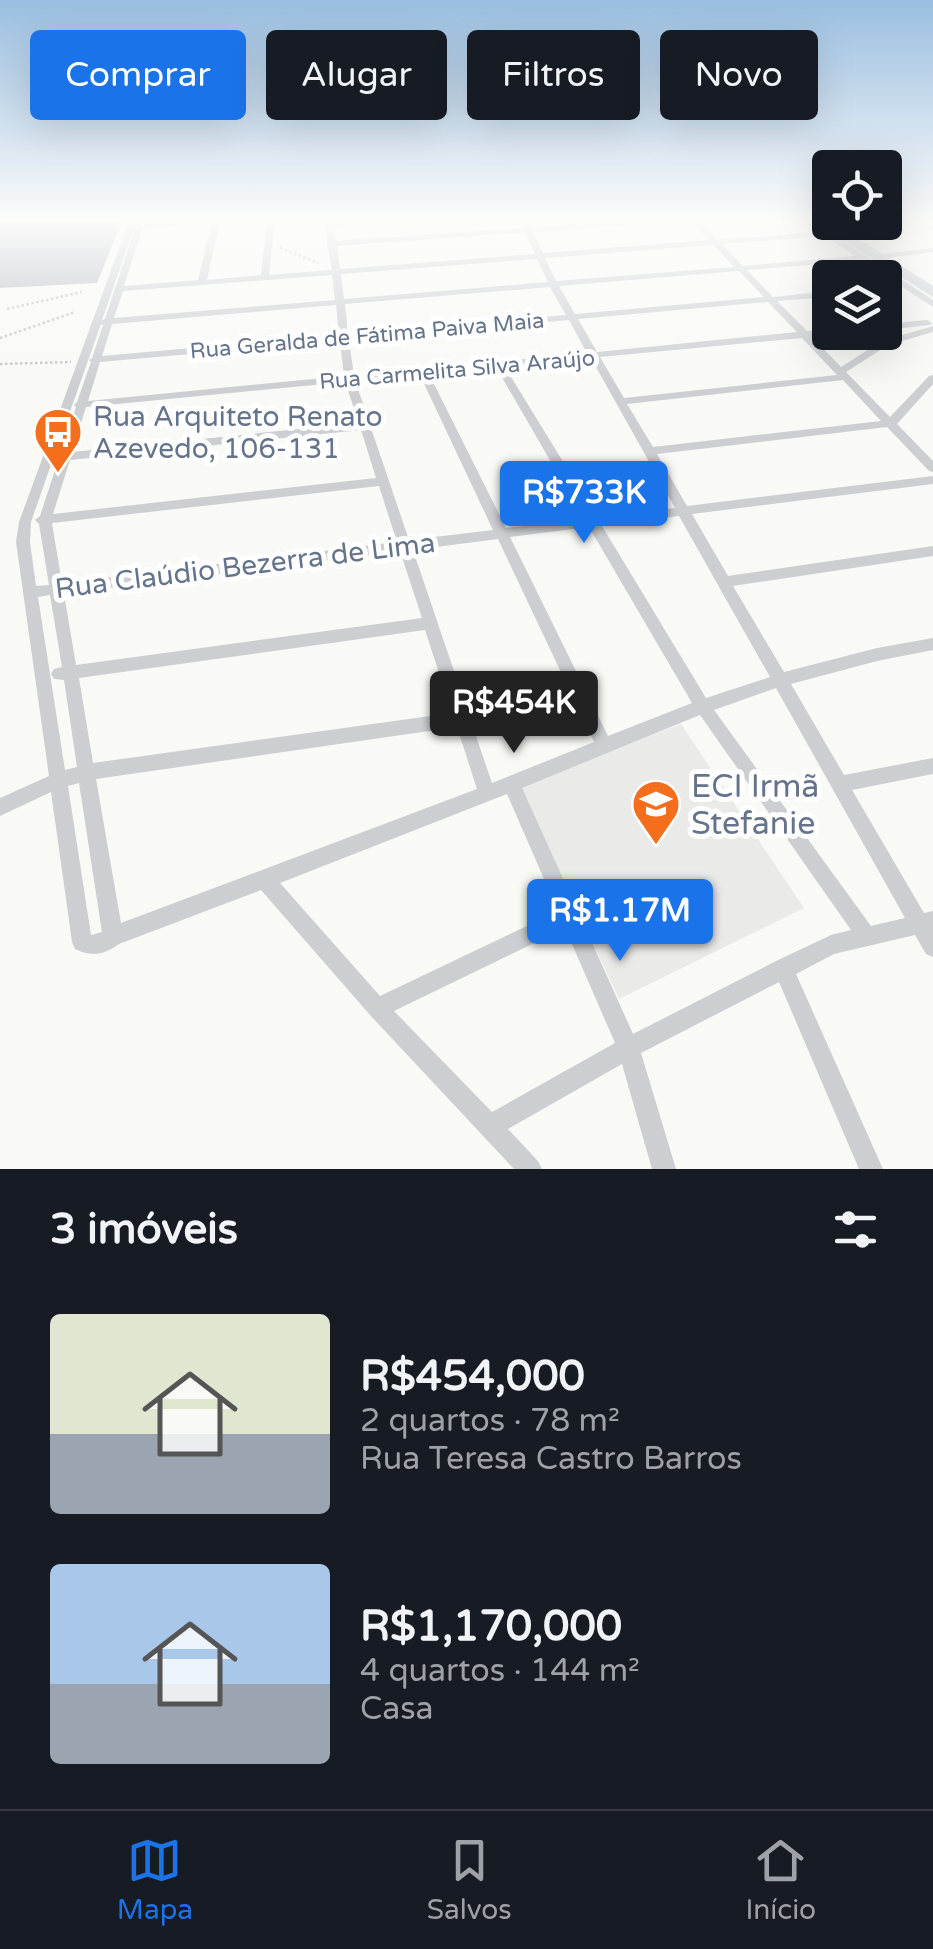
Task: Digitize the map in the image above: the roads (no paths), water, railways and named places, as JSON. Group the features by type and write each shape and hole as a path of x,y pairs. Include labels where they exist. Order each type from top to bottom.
{"street":[{"path":"113,936 45,519 66,456 82,360 114,276"},
{"path":"124,276 100,359 48,458 25,522 25,557 34,592 82,942 97,945 512,784 602,743 777,678 820,664 933,644"},
{"path":"202,282 203,276"},
{"path":"121,289 270,276"},
{"path":"336,276 349,378 487,793"},
{"path":"549,276 686,511 777,678 927,922 933,946"},
{"path":"93,324 659,276"},
{"path":"747,276 933,468"},
{"path":"890,276 933,304"},
{"path":"902,289 908,288"},
{"name":"Rua Geralda de Fátima Paiva Maia","path":"82,360 812,295"},
{"path":"622,401 843,374 884,343 933,326"},
{"path":"902,327 933,326"},
{"name":"Rua Carmelita Silva Araújo","path":"76,406 812,334"},
{"path":"498,364 703,707 865,934"},
{"path":"423,371 602,743"},
{"path":"652,451 892,422 933,378"},
{"path":"48,458 367,426"},
{"name":"Rua Claúdio Bezerra de Lima","path":"34,592 933,480"},
{"path":"25,522 385,482"},
{"path":"724,582 933,551"},
{"path":"45,678 430,624"},
{"path":"0,807 59,780 89,772 461,719"},
{"path":"842,784 933,766"},
{"path":"512,784 628,1048 664,1169"},
{"path":"266,880 377,1008 530,1169"},
{"path":"377,1008 572,916"},
{"path":"491,1126 628,1048 783,968 865,934 927,922"},
{"path":"783,968 871,1169"}],"waterway":[{"path":"904,276 933,294"}],"place":[{"name":"Rua Arquiteto Renato Azevedo, 106-131","path":"58,474"},
{"name":"ECI Irmã Stefanie","path":"656,846"}]}
